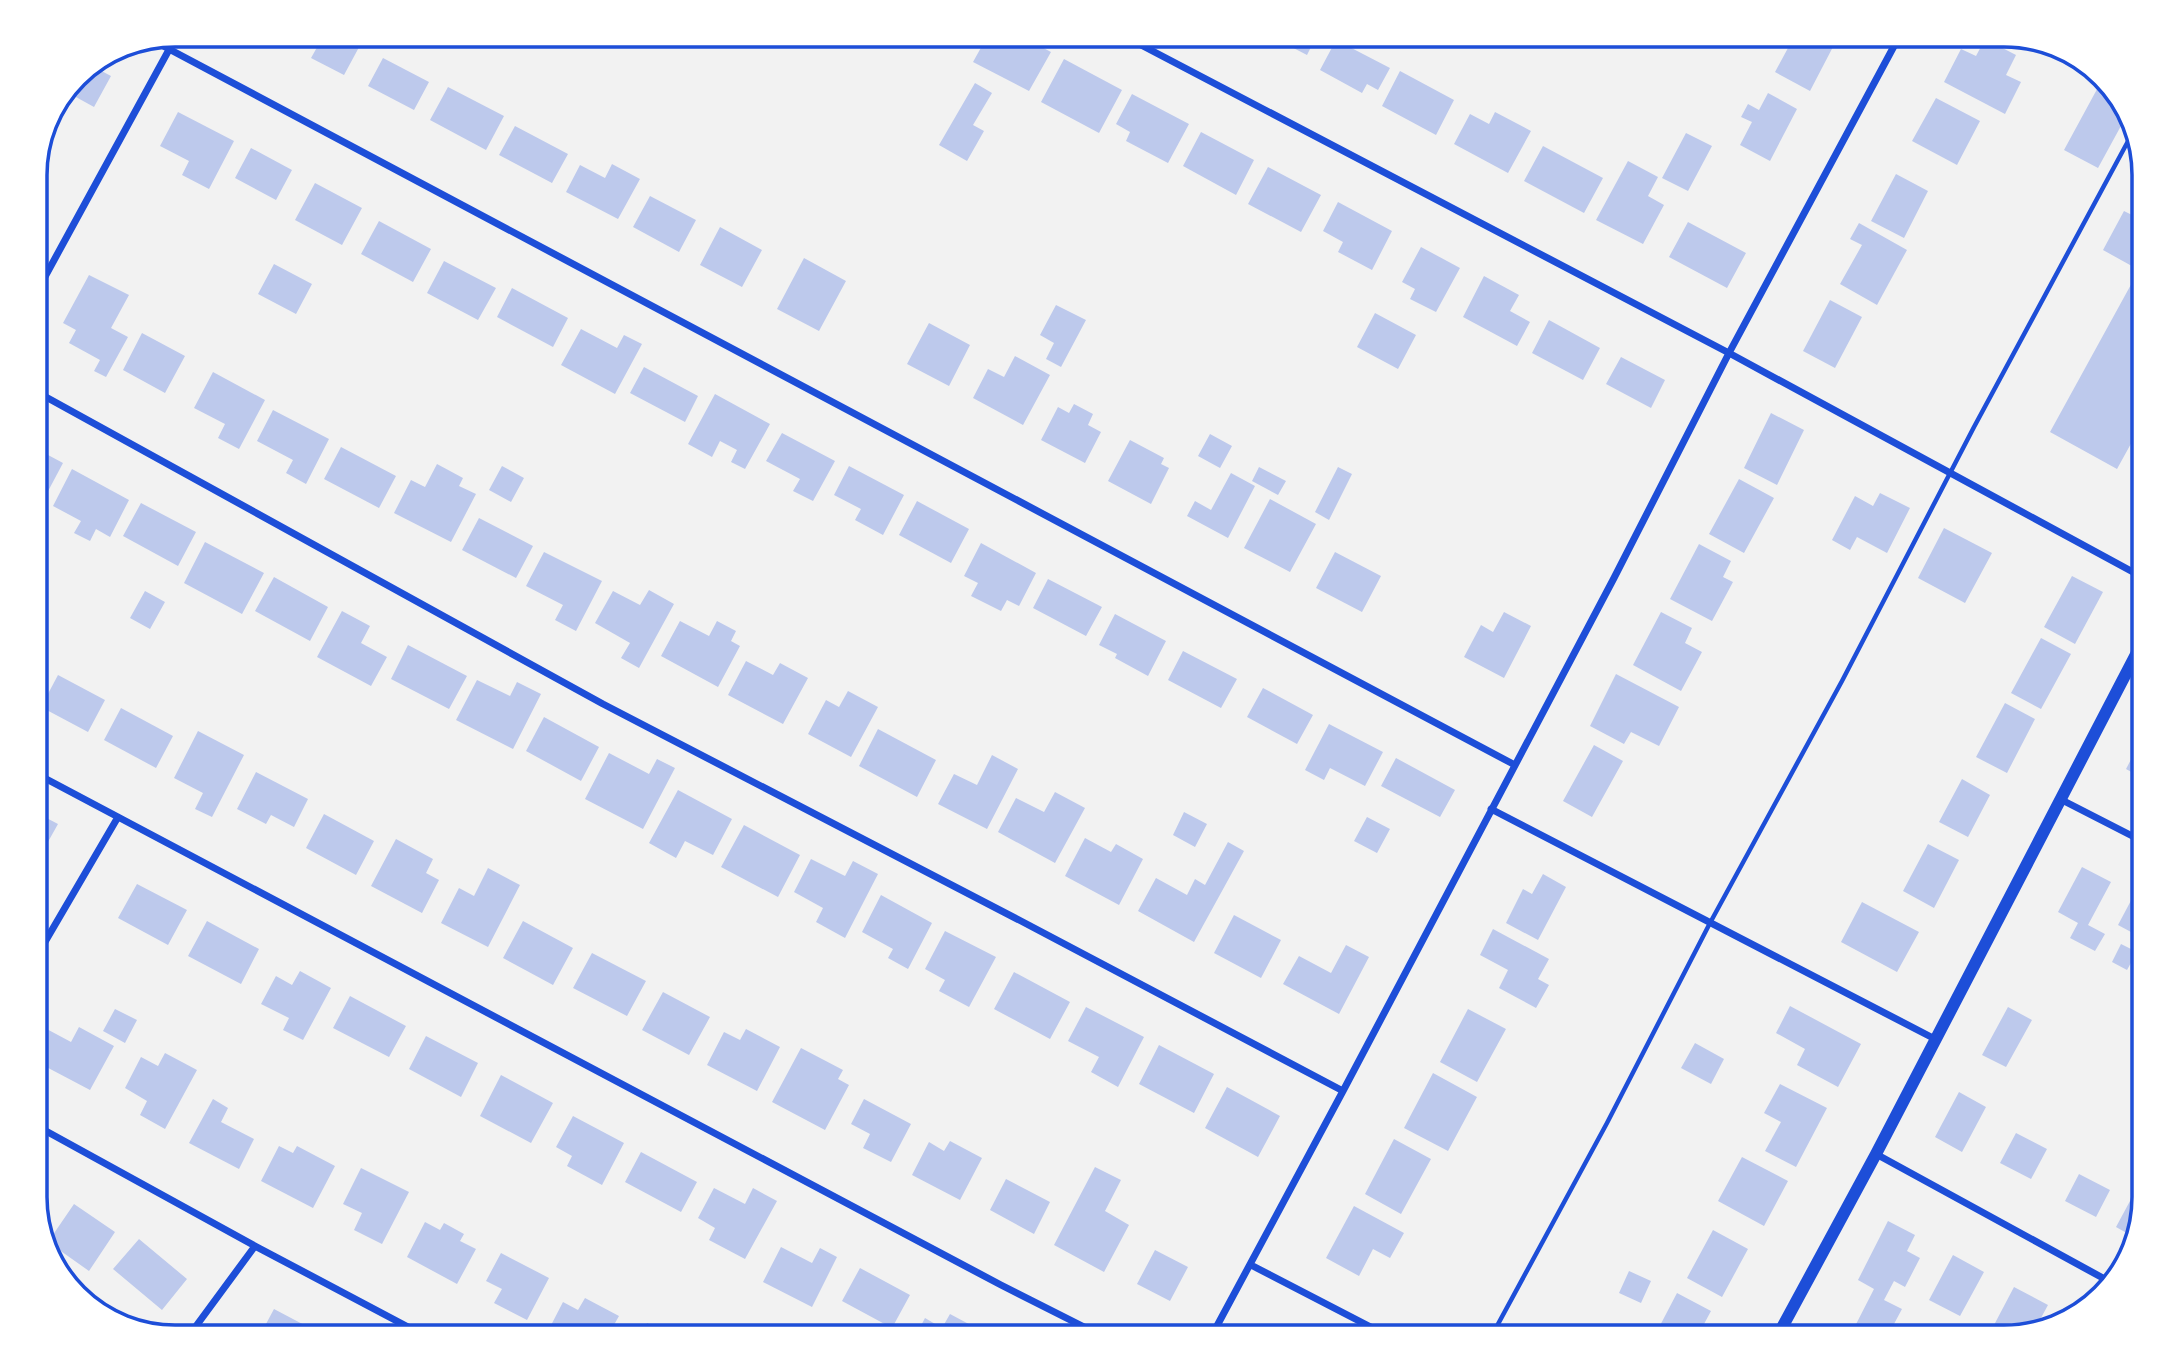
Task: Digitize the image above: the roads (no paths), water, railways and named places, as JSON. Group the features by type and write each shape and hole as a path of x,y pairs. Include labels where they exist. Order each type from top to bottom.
{"street":[{"path":"1146,47 1729,353 2132,571"},
{"path":"1217,1325 1614,578 1729,353 1894,47"},
{"path":"48,271 169,49 1515,765"},
{"path":"48,398 603,704 1343,1091"},
{"path":"1783,1325 1876,1154 2132,662"},
{"path":"48,780 1081,1325"},
{"path":"2060,799 2132,836"},
{"path":"1491,809 1935,1039"},
{"path":"48,937 118,817"},
{"path":"48,1132 404,1325"},
{"path":"1876,1154 2102,1278"},
{"path":"197,1325 255,1246"},
{"path":"1251,1265 1367,1325"}],"lane":[{"path":"1498,1325 2127,143"}]}
